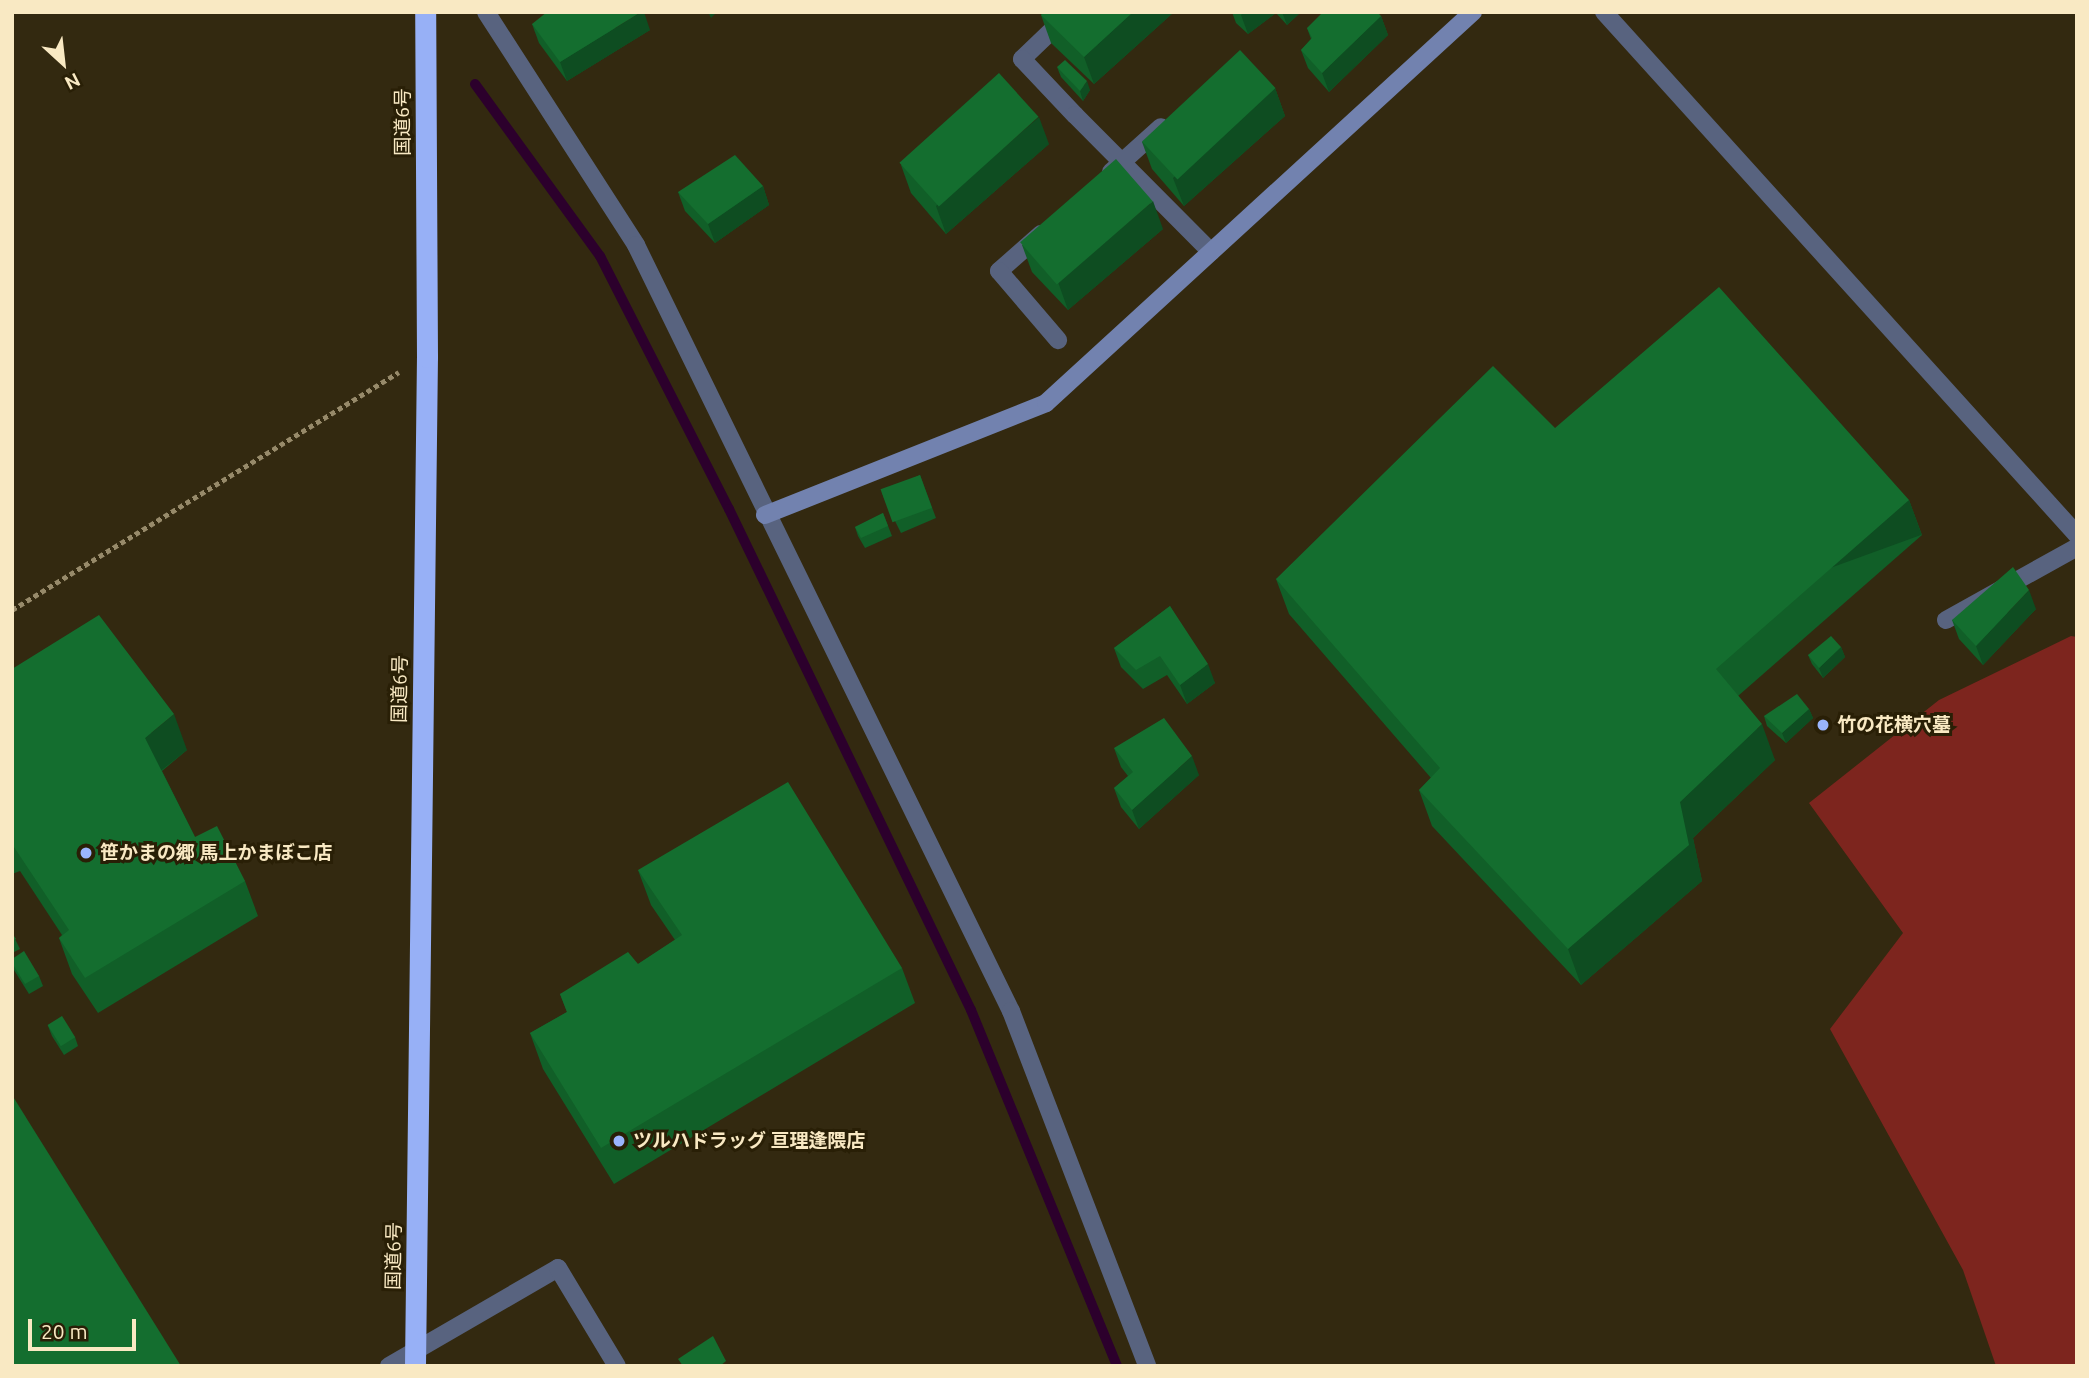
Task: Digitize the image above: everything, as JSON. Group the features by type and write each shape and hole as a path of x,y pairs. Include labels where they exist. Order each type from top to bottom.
{"highway":[{"name":"国道6号","path":"415,1358 427,357 425,12"}],"street":[{"path":"486,12 636,245 765,515 1010,1012 1147,1366"},
{"path":"1071,12 1022,59 1211,252"},
{"path":"765,515 1046,403 1473,12"},
{"path":"1604,12 2077,535"},
{"path":"1102,180 1174,115"},
{"path":"1050,226 999,271 1058,340"},
{"path":"1946,620 2077,547"},
{"path":"389,1366 415,1358 558,1268 617,1366"}],"path":[{"path":"12,610 427,357"}],"shaded area":[{"path":"2071,636 2077,637 2077,1366 1996,1366 1963,1270 1830,1029 1903,933 1809,803 1939,700"}],"building":[{"path":"547,12 641,12 560,62 532,24"},
{"path":"1044,12 1133,12 1084,57 1041,15"},
{"path":"1323,12 1377,12 1381,16 1322,73 1301,50 1312,38 1307,28"},
{"path":"1240,50 1275,88 1177,179 1142,141"},
{"path":"1065,60 1087,81 1080,91 1057,67"},
{"path":"999,73 1038,117 939,207 899,163"},
{"path":"735,155 763,186 708,224 678,192"},
{"path":"1116,159 1153,201 1057,285 1020,242"},
{"path":"1719,287 1909,500 1716,669 1762,724 1680,802 1689,845 1568,949 1419,790 1440,768 1276,579 1493,366 1555,428"},
{"path":"920,475 932,508 893,522 881,489"},
{"path":"883,513 888,526 861,538 855,527"},
{"path":"2013,567 2029,590 1976,646 1952,620"},
{"path":"1170,606 1208,664 1180,685 1160,656 1136,670 1114,648"},
{"path":"99,615 174,714 145,738 195,837 217,826 245,881 85,978 59,938 69,930 12,844 12,669"},
{"path":"1831,636 1841,647 1819,668 1808,655"},
{"path":"1797,694 1809,709 1782,733 1764,716"},
{"path":"1164,718 1192,756 1132,810 1114,788 1133,772 1114,748"},
{"path":"788,782 902,968 601,1148 530,1033 567,1012 560,994 628,952 638,964 682,935 638,870"},
{"path":"24,951 39,976 25,984 12,963 12,959"},
{"path":"62,1016 75,1037 61,1046 48,1025"},
{"path":"12,1095 181,1366 12,1366"},
{"path":"713,1336 726,1361 720,1366 683,1366 678,1359"}],"waterway":[{"path":"475,84 600,256 729,509 971,1010 1117,1366"}],"place":[{"name":"竹の花横穴墓","path":"1823,725"},
{"name":"笹かまの郷 馬上かまぼこ店","path":"86,853"},
{"name":"ツルハドラッグ 亘理逢隈店","path":"619,1141"}]}
